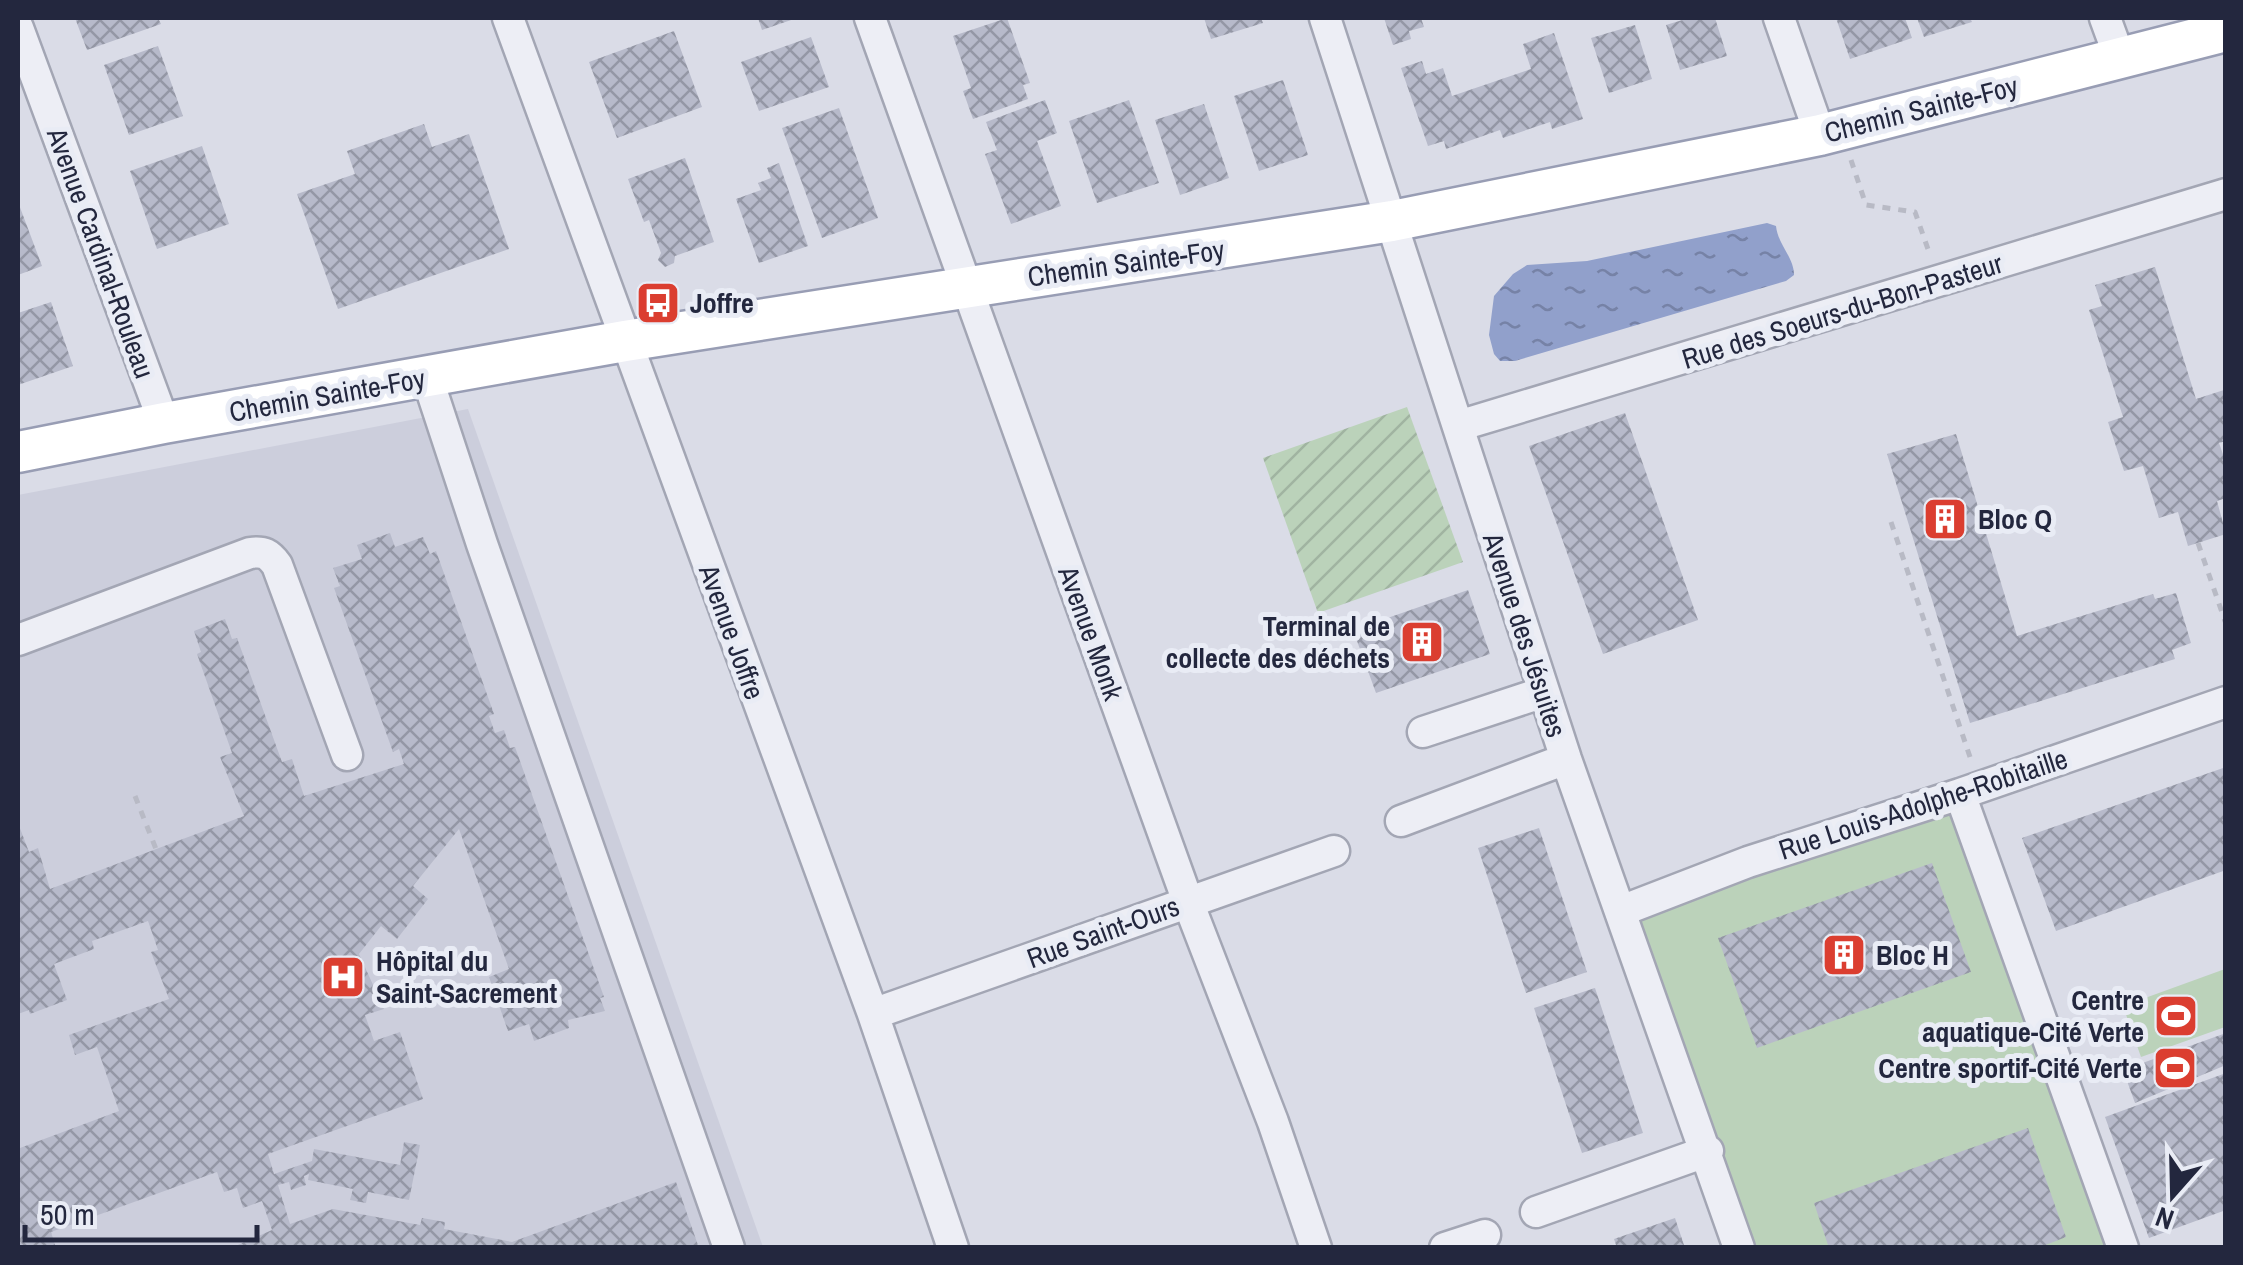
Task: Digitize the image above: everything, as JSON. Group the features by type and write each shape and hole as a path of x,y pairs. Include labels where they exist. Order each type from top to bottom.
{"main road":[{"name":"Chemin Sainte-Foy","path":"18,452 625,342 1392,221 1834,142 2226,31"}],"street":[{"name":"Avenue Joffre","path":"508,18 873,1014 953,1248"},
{"name":"Avenue Monk","path":"870,18 1316,1248"},
{"name":"Avenue des Jésuites","path":"1325,18 1566,759 1739,1248"},
{"path":"1779,18 1834,142"},
{"path":"2105,18 2120,58"},
{"name":"Avenue Cardinal-Rouleau","path":"18,28 164,423"},
{"name":"Rue des Soeurs-du-Bon-Pasteur","path":"1458,426 2226,194"},
{"path":"427,378 729,1248"},
{"path":"18,640 261,552 277,565 347,755"},
{"path":"1423,732 1544,692"},
{"name":"Rue Louis-Adolphe-Robitaille","path":"1621,910 1748,862 2226,702"},
{"path":"1401,820 1566,759"},
{"path":"1970,790 2124,1248"},
{"name":"Rue Saint-Ours","path":"873,1014 1334,851"},
{"path":"1536,1212 1708,1152"},
{"path":"1445,1248 1486,1235"}],"path":[{"path":"1834,142 1866,204 1915,212 1940,282"},
{"path":"1891,522 1970,790"},
{"path":"2198,543 2226,624"},
{"path":"135,796 156,849"}],"shaded area":[{"name":"Hôpital du Saint-Sacrement","path":"468,409 763,1247 18,1248 18,495"}],"green space":[{"path":"1407,407 1463,562 1318,613 1263,458"},
{"path":"1960,794 2123,1247 1739,1247 1621,911"},
{"name":"Centre aquatique-Cité Verte","path":"2225,969 2225,1027 2141,1057 2123,1006"}],"water":[{"path":"1767,223 1776,226 1791,262 1794,275 1786,281 1515,361 1500,361 1494,354 1489,335 1494,296 1513,274 1527,265 1587,261"}],"building":[{"path":"75,18 158,18 161,24 87,50"},
{"path":"758,18 797,18 762,30"},
{"path":"1007,18 1030,83 1023,85 1028,99 973,119 963,91 971,88 953,36"},
{"path":"1204,18 1261,18 1263,23 1211,39"},
{"path":"1384,18 1421,18 1424,27 1409,31 1411,39 1393,45"},
{"path":"1689,18 1715,18 1727,56 1680,70 1666,25"},
{"path":"1836,18 1905,18 1912,38 1850,59"},
{"path":"1917,18 1970,18 1972,22 1924,37"},
{"path":"1635,25 1652,79 1609,93 1591,38"},
{"path":"674,31 702,107 617,138 589,62"},
{"path":"1554,33 1583,119 1552,129 1550,122 1503,138 1500,130 1446,149 1444,141 1428,146 1401,68 1422,61 1426,74 1443,68 1452,96 1531,69 1523,44"},
{"path":"811,37 829,87 759,111 741,62"},
{"path":"158,46 183,116 129,135 104,65"},
{"path":"1283,80 1308,155 1259,171 1234,96"},
{"path":"1045,100 1057,133 1037,141 1061,206 1011,224 985,154 997,150 986,122"},
{"path":"1129,100 1159,183 1097,203 1069,121"},
{"path":"1204,104 1229,178 1180,195 1155,120"},
{"path":"839,108 878,218 822,238 782,128"},
{"path":"424,124 432,147 469,134 509,249 338,309 297,194 355,174 347,151"},
{"path":"202,146 229,224 157,249 130,171"},
{"path":"685,158 714,242 675,256 674,263 665,267 658,260 661,253 649,220 644,222 628,179"},
{"path":"779,163 808,246 759,263 736,199 761,190 758,183 771,178 767,168"},
{"path":"18,202 42,266 18,275"},
{"name":"Bloc Q","path":"2155,267 2196,399 2224,390 2226,396 2226,441 2219,443 2226,463 2226,498 2217,501 2226,534 2188,546 2178,512 2159,518 2143,466 2124,471 2108,422 2123,417 2089,310 2102,306 2095,285"},
{"path":"51,302 73,366 18,385 18,313"},
{"path":"1625,413 1698,620 1603,654 1529,446"},
{"name":"Bloc Q","path":"1956,434 2017,636 2153,594 2155,599 2176,593 2191,643 2172,650 2175,659 1970,723 1887,454"},
{"path":"390,533 395,547 423,537 430,554 436,551 494,714 489,716 495,733 504,730 510,748 515,747 604,997 600,998 605,1011 568,1020 569,1028 534,1041 529,1024 508,1031 489,977 509,969 459,829 413,886 428,899 397,939 381,926 359,954 384,1009 365,1015 374,1041 400,1032 423,1099 268,1154 274,1174 312,1161 314,1149 400,1165 404,1142 420,1145 409,1200 368,1192 366,1203 350,1200 353,1189 308,1180 309,1174 304,1176 306,1185 291,1190 289,1182 278,1185 290,1224 333,1209 420,1225 422,1218 445,1222 444,1229 512,1242 676,1182 699,1248 231,1248 272,1230 262,1201 243,1208 237,1188 224,1192 217,1172 51,1232 56,1248 18,1248 18,1142 20,1148 119,1111 97,1047 75,1055 69,1035 169,999 151,952 158,950 148,921 92,941 94,949 54,964 67,1000 30,1014 29,1010 18,1014 18,823 29,852 38,848 50,889 244,816 220,757 232,753 197,654 201,652 194,631 225,619 232,639 237,638 282,762 292,759 304,796 404,764 399,749 393,752 334,588 340,586 333,568 362,559 357,545"},
{"name":"Terminal de collecte des déchets","path":"1468,590 1490,654 1376,693 1353,630"},
{"path":"2226,767 2226,870 2056,931 2022,838"},
{"path":"1539,828 1587,972 1526,993 1478,848"},
{"name":"Bloc H","path":"1932,863 1971,972 1757,1048 1718,938"},
{"path":"1595,988 1643,1133 1582,1153 1534,1008"},
{"name":"Centre sportif-Cité Verte","path":"2226,1033 2226,1065 2135,1103 2123,1070"},
{"path":"2226,1073 2226,1210 2149,1238 2105,1117"},
{"path":"2028,1128 2066,1237 2038,1248 1829,1248 1814,1203"},
{"path":"1675,1218 1685,1248 1617,1248 1614,1239"}],"place":[{"name":"Joffre","path":"658,303"},
{"name":"Bloc Q","path":"1945,519"},
{"name":"Terminal de collecte des déchets","path":"1422,642"},
{"name":"Bloc H","path":"1844,955"},
{"name":"Hôpital du Saint-Sacrement","path":"343,977"},
{"name":"Centre aquatique-Cité Verte","path":"2176,1016"},
{"name":"Centre sportif-Cité Verte","path":"2175,1068"}]}
